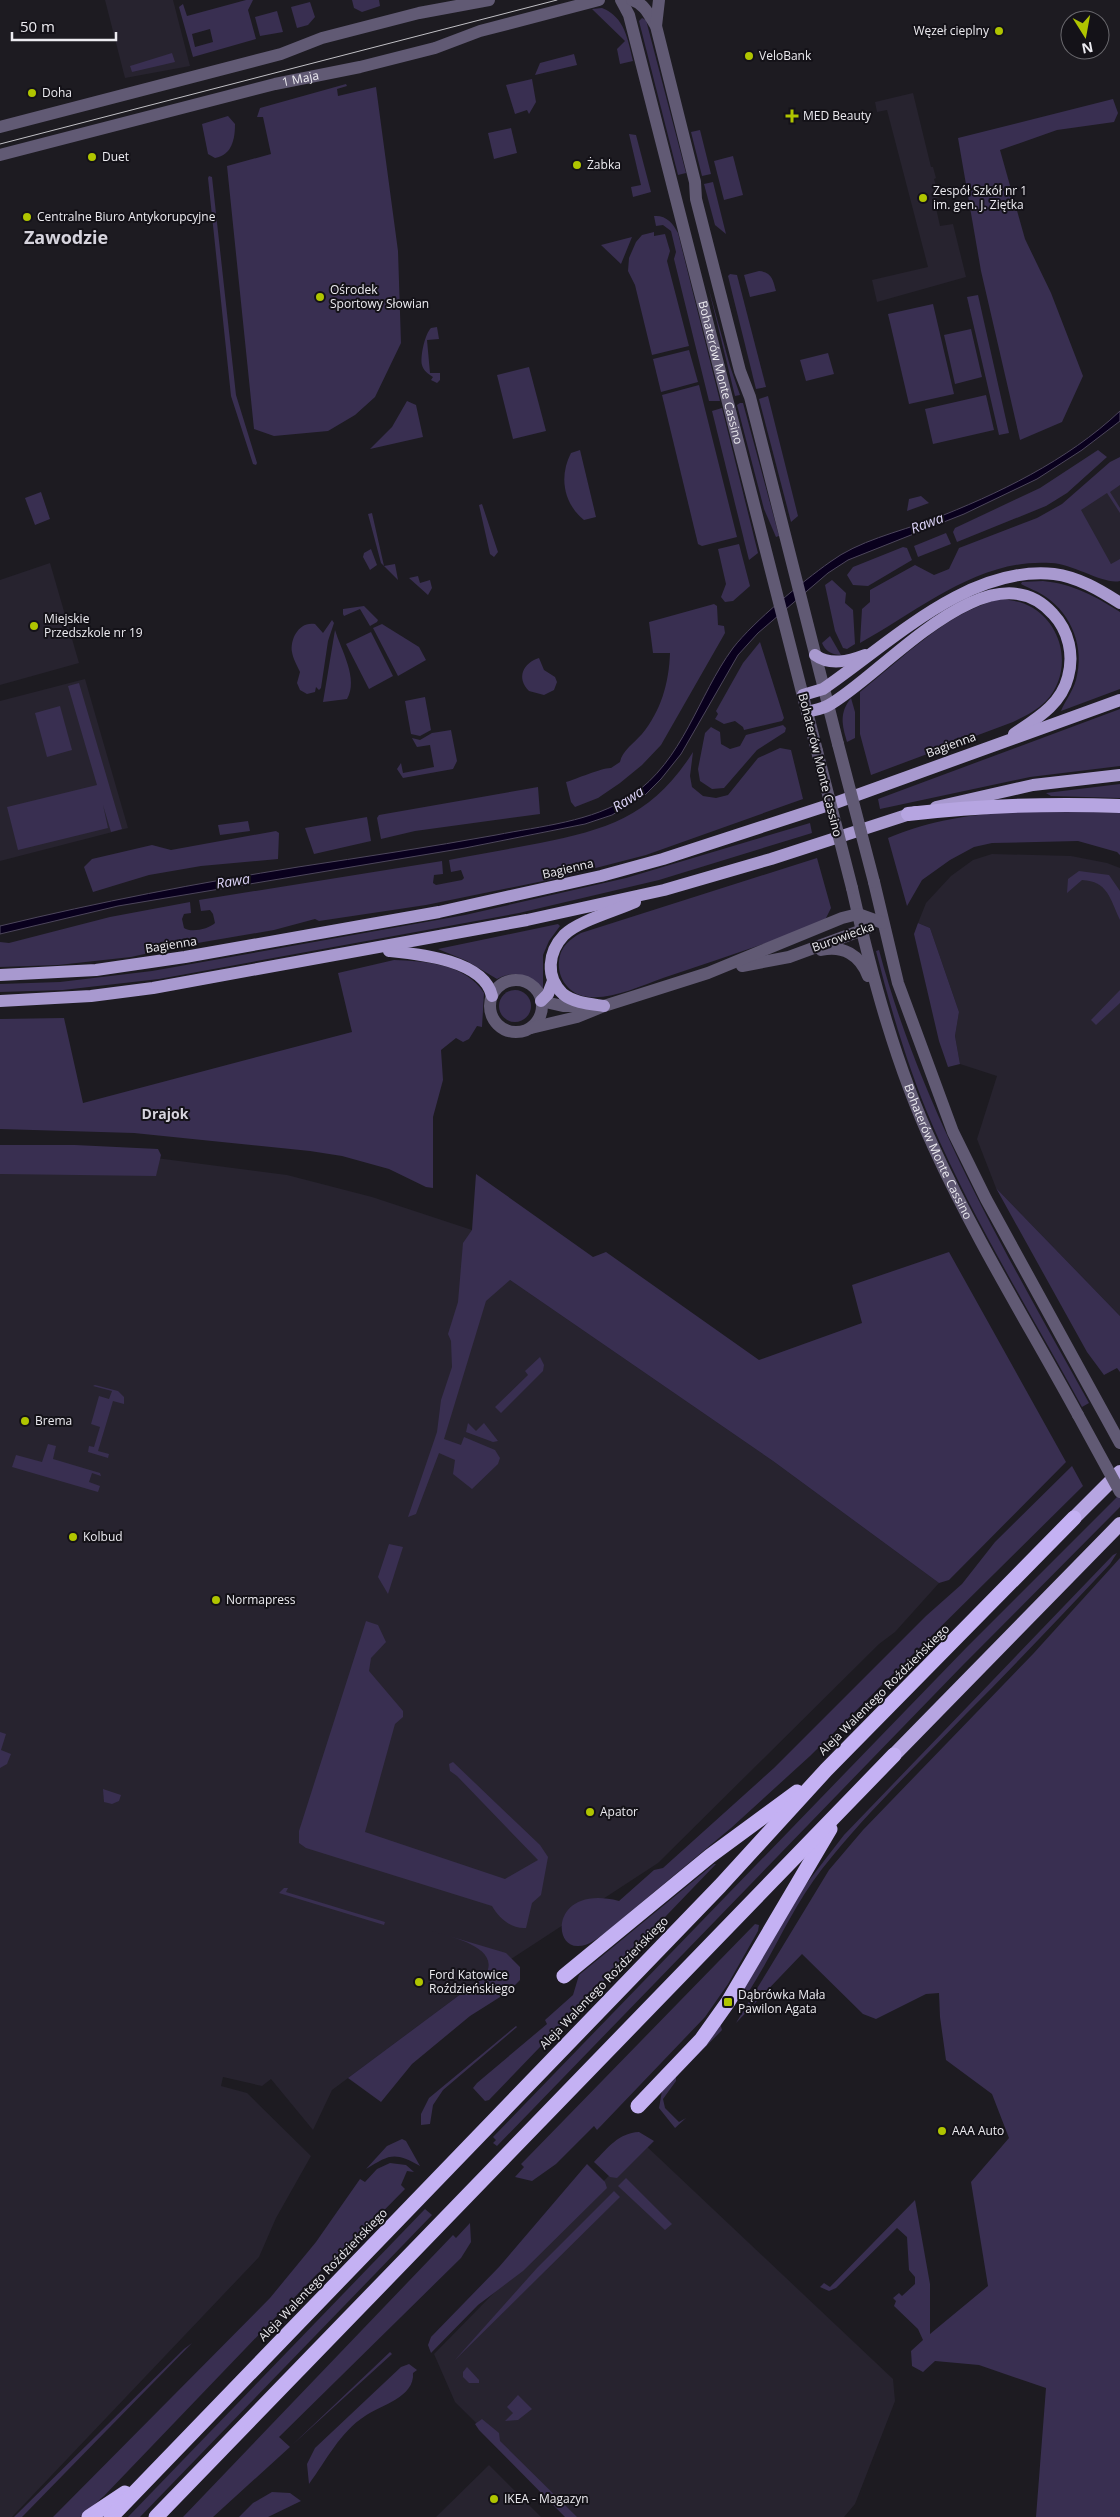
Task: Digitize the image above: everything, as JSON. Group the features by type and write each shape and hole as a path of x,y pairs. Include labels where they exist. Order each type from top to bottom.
{"highway":[{"path":"908,814 970,807 1033,804 1120,806"},
{"name":"Aleja Walentego Roździeńskiego","path":"111,2517 720,1886 826,1770 1120,1472"},
{"path":"156,2517 845,1804 1120,1524"},
{"path":"564,1976 710,1856 826,1770"},
{"path":"638,2106 701,2040 728,2002 845,1804"},
{"path":"90,2517 152,2476"}],"main road":[{"path":"803,695 823,689 857,666 876,650 948,602 1003,577 1039,574 1064,576 1089,584 1120,603"},
{"path":"807,712 828,706 885,661 959,608 977,598 1011,593 1025,595 1043,604 1062,624 1069,643 1070,669 1067,682 1051,708 1004,740"},
{"path":"814,651 822,660 847,662 876,650"},
{"name":"Bagienna","path":"0,975 96,970 185,957 429,913 539,890 663,859 835,802 1120,700"},
{"path":"0,1000 127,992 527,920 664,890 771,859 908,814 1007,790 1120,775"},
{"path":"604,1006 589,1004 570,997 564,994 553,981 550,970 551,958 555,947 564,935 574,928 664,890"},
{"path":"374,949 451,961 483,980 491,990 492,996"},
{"path":"541,1000 548,994 553,981"}],"street":[{"path":"0,127 281,54 339,33 419,13 488,0"},
{"name":"1 Maja","path":"0,155 275,84 360,67 434,48 480,30 599,0"},
{"name":"Bohaterów Monte Cassino","path":"621,0 631,24 884,1015 902,1070 934,1148 1120,1492"},
{"name":"Bohaterów Monte Cassino","path":"632,0 640,3 645,8 656,26 695,182 696,199 740,371 750,396 901,991 930,1072 963,1155 1120,1443"},
{"name":"Bohaterów Monte Cassino","path":"656,26 659,0"},
{"path":"842,918 852,891"},
{"name":"Burowiecka","path":"531,1028 577,1017 604,1006 708,973 842,918 858,914 883,923"},
{"name":"Burowiecka","path":"708,973 789,956 883,923"},
{"path":"789,956 831,948 845,950 864,964 884,1015"},
{"path":"521,981 534,987 541,1000 540,1016 531,1028 518,1032 502,1028 493,1018 490,1011 492,996 496,990 507,982 521,981"},
{"name":"Burowiecka","path":"541,1000 574,1007 604,1006"}],"shaded area":[{"path":"105,0 173,0 190,66 125,78"},
{"path":"246,0 253,0 248,10 256,39 193,57 179,7 183,4 187,16","holes":["210,29 213,42 195,47 192,34"]},
{"path":"352,0 379,0 380,6 362,12 354,8"},
{"path":"310,2 315,17 308,25 297,28 291,7"},
{"path":"602,8 610,12 621,23 627,37 633,61 620,64 617,49 625,41 592,9"},
{"path":"277,11 283,32 260,36 255,17"},
{"path":"642,18 646,20 686,173 678,175 639,21"},
{"path":"172,53 175,62 132,72 130,66"},
{"path":"574,54 577,65 535,75 540,63"},
{"path":"532,79 536,102 529,114 527,110 515,114 506,85"},
{"name":"Ośrodek Sportowy Słowian","path":"346,84 347,86 337,89 338,96 376,87 398,251 401,343 375,397 355,415 328,431 274,436 254,429 227,166 271,154 263,117 257,117 260,108"},
{"name":"Zespół Szkół nr 1 im. gen. J. Ziętka","path":"913,93 931,167 933,167 936,178 934,179 939,197 934,199 940,226 953,224 966,277 877,302 872,280 928,267 887,110 877,112 875,102"},
{"path":"1113,99 1118,113 1114,122 1057,130 1000,150 1025,239 1051,293 1083,376 1062,422 1020,440 981,271 958,138"},
{"path":"228,116 235,124 233,141 225,154 215,158 208,154 202,124"},
{"path":"511,128 517,153 494,159 488,133"},
{"path":"700,130 711,174 702,176 691,132"},
{"path":"629,134 636,135 651,192 633,197 631,187 641,185"},
{"path":"733,156 743,195 724,200 714,161"},
{"path":"209,176 212,177 236,395 257,463 256,465 253,464 231,396"},
{"path":"713,182 726,234 715,225 704,184"},
{"path":"654,216 669,220 678,233 720,401 709,401 674,259 676,252 671,231 663,225 656,226"},
{"path":"654,232 654,236 665,234 670,251 667,261 689,346 652,355 635,285 628,271 629,258 636,242 642,235"},
{"path":"632,237 621,264 601,245"},
{"path":"759,271 769,275 773,280 776,291 750,297 744,275"},
{"path":"730,274 737,275 766,387 756,389 728,276"},
{"path":"708,286 730,366 740,395 735,396"},
{"path":"978,295 1009,433 999,435 967,297"},
{"path":"933,304 954,394 909,404 888,314"},
{"path":"437,327 439,339 427,340 430,373 440,373 440,380 437,383 431,380 433,377 423,367 422,351 431,328"},
{"path":"971,329 982,377 955,384 944,335"},
{"path":"689,350 698,382 661,392 653,359"},
{"path":"828,353 834,374 806,381 800,360"},
{"path":"529,367 546,431 513,439 497,375"},
{"path":"699,385 737,537 702,546 698,544 662,395"},
{"path":"986,395 994,430 933,444 925,409"},
{"path":"768,396 798,516 791,522 759,399"},
{"path":"407,401 416,405 423,437 370,449 392,427"},
{"path":"743,403 779,536 776,537 764,509 737,405"},
{"path":"722,408 758,553 749,560 712,411"},
{"path":"580,450 596,517 584,520 571,506 567,497 564,480 567,462 571,453"},
{"path":"1098,450 1107,457 1067,493 1046,506 957,542 953,532 955,528 1040,488"},
{"path":"1120,457 1120,485 1110,492 1120,508 1120,513 1107,493 1081,510 1111,564 1120,559 1120,581 1106,580 1060,564 1051,563 1025,564 999,569 975,577 951,589 860,643 862,609 870,602 870,590 915,565 934,575 949,569 959,548 1037,518 1062,504 1110,462"},
{"path":"1120,466 1120,562 1112,566 1070,498"},
{"path":"41,492 50,519 35,525 25,498"},
{"path":"921,496 929,503 907,511 909,499"},
{"path":"482,504 498,552 494,557 490,554 479,505"},
{"path":"372,513 384,566 381,563 368,514"},
{"path":"946,533 951,544 918,557 914,546"},
{"path":"739,544 750,586 733,601 725,602 721,597 726,584 718,549"},
{"path":"903,547 907,548 912,560 868,586 853,585 847,575 853,567"},
{"path":"371,549 377,565 370,570 363,557 364,553"},
{"name":"Miejskie Przedszkole nr 19","path":"50,563 79,663 0,685 0,580"},
{"path":"395,564 398,580 384,566"},
{"path":"418,576 420,583 430,580 432,588 428,595 409,578"},
{"path":"832,580 846,593 845,603 853,610 855,644 847,649 843,648 835,631 825,585"},
{"path":"1043,581 1074,588 1120,612 1120,689 1061,711 1076,680 1079,656 1074,633 1063,613 1043,595 1021,584 1022,582"},
{"path":"999,599 1016,601 1033,608 1044,617 1058,639 1062,665 1054,690 1046,701 1038,708 1013,722 871,775 860,734 860,692 925,638 961,615"},
{"path":"714,604 717,606 718,625 724,626 725,633 661,745 642,765 620,783 598,798 575,807 571,802 566,782 596,771 611,768 620,762 626,751 649,725 663,696 668,675 670,653 653,653 649,622"},
{"path":"364,606 378,620 370,626 360,609 344,616 343,614 343,609"},
{"path":"332,620 334,623 328,641 321,688 319,690 316,687 315,692 307,694 300,690 297,683 300,672 294,660 292,642 297,632 304,625 315,624 323,633"},
{"path":"382,624 419,647 426,660 398,676 373,628"},
{"path":"335,630 348,664 351,683 350,691 347,699 323,702"},
{"path":"371,632 393,676 369,689 346,644"},
{"path":"830,636 841,655 829,652 823,646 822,643"},
{"path":"760,642 784,718 782,721 744,730 735,721 724,724 715,719 718,714 716,711 743,663"},
{"path":"539,658 544,670 555,677 557,682 554,690 544,695 529,691 525,686 522,676 525,667 533,660"},
{"path":"85,679 128,828 0,861 0,701"},
{"path":"79,683 122,829 111,832 103,805 108,828 18,850 7,807 97,785 68,686"},
{"path":"425,697 431,730 420,736 411,734 405,701"},
{"path":"851,698 855,712 855,738 847,742 843,714"},
{"path":"60,706 72,750 47,757 35,713"},
{"path":"1120,709 1120,766 1030,777 880,809 878,799"},
{"path":"783,725 786,728 785,732 757,750 724,788 712,789 700,781 698,769 705,733 711,727 720,732 721,744 730,749 740,746 746,735"},
{"path":"451,730 457,761 453,769 403,778 397,769 401,763 403,773 434,767 430,745 417,747 412,738 420,740 432,733"},
{"path":"780,748 791,750 803,799 646,855 553,879 426,905 319,921 315,919 274,930 180,946 131,957 58,965 0,967 0,942 9,943 110,917 190,902 191,913 184,914 182,919 184,928 191,930 204,929 215,923 210,910 201,911 199,900 442,861 443,874 434,875 433,883 436,885 462,880 464,878 461,870 451,872 449,860 565,838 609,825 628,816 662,791 693,752 690,776 692,787 703,796 716,798 728,795 758,758"},
{"path":"1120,784 1120,798 1051,796 1046,793"},
{"path":"538,787 540,814 415,831 381,839 377,818 379,815"},
{"path":"1039,810 1120,813 1120,855 1117,852 1078,841 992,843 974,847 950,860 922,880 907,906 888,838 925,825 962,817"},
{"path":"367,817 371,841 314,854 305,828"},
{"path":"248,821 250,831 220,835 218,825"},
{"path":"810,823 812,833 659,880 519,913 159,979 63,990 0,992 0,984 60,982 152,971 465,915 626,878"},
{"path":"276,831 279,833 278,859 201,866 149,875 93,892 84,867 92,859 152,845 171,850"},
{"path":"992,854 1071,856 1107,863 1120,868 1120,1316 996,1188 977,1139 997,1076 960,1064 955,1036 959,1012 930,928 918,923 926,903 951,876 973,860"},
{"path":"817,858 831,908 824,922 608,996 589,997 576,994 566,986 560,974 559,961 561,952 569,941 581,933"},
{"path":"1079,871 1109,875 1120,891 1120,920 1107,892 1098,884 1082,880 1067,893 1068,879"},
{"path":"918,923 930,928 959,1012 955,1036 960,1064 948,1067 939,1041 914,934"},
{"path":"558,924 560,926 549,941 543,955 543,990 533,981 516,974 497,979 467,961 438,949"},
{"path":"879,950 897,1010 943,1126 998,1238 1089,1403 1082,1407 984,1232 932,1124 915,1082 894,1017 876,951"},
{"path":"394,960 431,963 456,970 476,983 484,993 482,1027 477,1026 469,1039 463,1042 456,1038 441,1050 443,1080 433,1117 433,1188 426,1187 389,1169 342,1156 310,1151 134,1133 0,1129 0,1019 64,1018 83,1103 352,1032 338,973"},
{"path":"515,990 527,994 531,1006 527,1018 515,1022 503,1018 499,1006 503,994"},
{"path":"1120,990 1120,1003 1096,1025 1091,1020"},
{"path":"0,1145 75,1145 158,1149 161,1155 156,1176 0,1174"},
{"path":"87,1149 287,1175 372,1197 472,1230 510,1280 773,1461 939,1583 895,1632 879,1644 658,1863 485,1976 332,2090 313,2130 271,2079 262,2086 223,2077 221,2086 247,2093 311,2156 276,2218 259,2257 12,2517 0,2517 0,1152"},
{"path":"476,1174 593,1257 606,1252 759,1360 862,1323 852,1285 949,1252 1066,1462 949,1580 939,1583 773,1461 510,1280 486,1301 444,1439 461,1445 464,1437 495,1450 500,1458 498,1464 472,1489 453,1474 455,1460 439,1453 416,1514 408,1517 437,1432 441,1400 452,1367 451,1341 448,1334 458,1302 463,1243 472,1230"},
{"path":"996,1188 1120,1316 1120,1372 1117,1368 1104,1375 1087,1352"},
{"path":"540,1357 544,1365 543,1371 501,1413 495,1407 528,1375 525,1371"},
{"path":"93,1386 118,1391 124,1397 124,1404 113,1401 98,1451 109,1454 108,1458 88,1452 89,1446 94,1447 100,1427 91,1424 99,1396 109,1399 112,1391"},
{"path":"468,1423 476,1431 484,1423 498,1441 493,1442 466,1432"},
{"path":"48,1444 56,1446 53,1459 100,1473 101,1476 92,1473 89,1482 100,1486 98,1492 12,1467 16,1455 42,1462"},
{"path":"1072,1466 1083,1486 810,1756 731,1828 606,1932 586,1945 569,1944 564,1937 562,1928 564,1918 570,1908 581,1901 597,1898 619,1901 654,1870 663,1868 774,1768 926,1616 962,1584 995,1542"},
{"path":"1120,1494 1120,1507 963,1665 497,2146 493,2143 496,2140 493,2137 966,1648"},
{"path":"389,1544 403,1547 388,1594 378,1577"},
{"path":"1117,1553 1110,1564 856,1829 811,1884 746,1996 741,1993 800,1892 844,1835"},
{"path":"1120,1558 1120,2517 1036,2517 1046,2388 979,2365 935,2361 923,2372 912,2366 911,2351 923,2340 918,2329 894,2306 896,2301 893,2298 899,2293 902,2296 915,2284 915,2277 909,2270 907,2237 897,2228 836,2288 829,2291 820,2287 824,2283 830,2287 915,2200 930,2284 930,2334 988,2286 971,2182 1009,2138 992,2094 946,2060 939,1993 926,1994 876,2019 863,2014 802,1954 736,2023 829,1870 863,1830 1033,1654"},
{"path":"366,1621 378,1625 386,1642 371,1658 369,1671 403,1711 403,1717 395,1724 365,1832 505,1879 538,1860 450,1771 449,1764 453,1762 540,1845 548,1857 541,1895 532,1903 526,1928 510,1925 498,1915 492,1906 306,1848 299,1843 299,1831"},
{"path":"0,1732 6,1734 1,1750 11,1754 7,1764 0,1768"},
{"path":"103,1789 121,1795 119,1801 112,1804 104,1802"},
{"path":"716,1864 489,2100 485,2101 473,2088 547,2024 545,2020 573,1995 579,1975"},
{"path":"284,1888 288,1888 286,1892 385,1922 384,1925 279,1893"},
{"path":"755,1924 759,1925 758,1931 728,1984 705,2017 597,2130 594,2126 556,2164 532,2181 515,2177 524,2167 521,2164"},
{"path":"432,1931 506,1953 520,1967 520,1980 508,1992 470,2016 412,2064 381,2102 348,2078 485,1976 489,1966 487,1958 472,1945"},
{"path":"720,2023 722,2030 676,2077 676,2081 663,2099 665,2108 679,2122 686,2118 675,2128 659,2108 662,2091"},
{"path":"516,2026 443,2090 433,2105 430,2124 421,2125 421,2114 429,2098"},
{"path":"639,2132 654,2141 617,2178 610,2177 594,2162 619,2138"},
{"path":"402,2139 406,2141 420,2166 404,2158 392,2157 386,2158 366,2169 387,2146"},
{"path":"642,2142 893,2379 895,2401 855,2504 844,2517 571,2517 455,2402 434,2354"},
{"path":"390,2163 406,2165 414,2172 407,2171 401,2185 405,2189 347,2248 316,2275 104,2496 80,2517 53,2517 270,2298 316,2242 360,2179 365,2182 377,2169"},
{"path":"587,2164 605,2182 607,2188 523,2271 478,2305 431,2353 428,2345 431,2337 499,2267"},
{"path":"626,2178 672,2224 665,2230 618,2186"},
{"path":"614,2191 620,2197 454,2361 537,2268"},
{"path":"425,2209 432,2215 140,2517 128,2517"},
{"path":"470,2223 471,2242 461,2258 279,2437 290,2447 213,2517 183,2517 453,2235 456,2238"},
{"path":"192,2343 22,2517 14,2517 184,2349"},
{"path":"390,2352 392,2354 293,2444"},
{"path":"409,2364 417,2370 413,2373 409,2388 396,2399 365,2416 348,2430 309,2484 307,2464 315,2448 401,2367"},
{"path":"467,2367 479,2380 479,2383 469,2383 463,2377 463,2372"},
{"path":"518,2395 532,2409 518,2420 505,2421 513,2413 507,2407"},
{"path":"482,2419 499,2433 500,2441 577,2517 565,2517 479,2430 475,2424"},
{"path":"489,2465 541,2517 436,2517"},
{"path":"272,2492 290,2493 301,2501 268,2517 239,2517 253,2503"}],"water":[{"name":"Rawa","path":"1120,411 1120,421 1082,450 1037,479 964,514 848,560 828,573 758,633 738,655 681,754 661,779 645,795 612,815 585,824 465,848 118,906 0,934 0,926 111,901 298,867 548,826 600,812 616,805 631,796 649,781 664,765 688,727 720,667 742,637 779,602 806,580 853,548 956,510 1031,474 1055,461 1078,445"}],"tram line":[{"path":"0,144 557,0"}],"place":[{"name":"Węzeł cieplny","path":"999,31"},
{"name":"VeloBank","path":"749,56"},
{"name":"Doha","path":"32,93"},
{"name":"MED Beauty","path":"792,116"},
{"name":"Duet","path":"92,157"},
{"name":"Żabka","path":"577,165"},
{"name":"Zespół Szkół nr 1 im. gen. J. Ziętka","path":"923,198"},
{"name":"Centralne Biuro Antykorupcyjne","path":"27,217"},
{"name":"Ośrodek Sportowy Słowian","path":"320,297"},
{"name":"Miejskie Przedszkole nr 19","path":"34,626"},
{"name":"Brema","path":"25,1421"},
{"name":"Kolbud","path":"73,1537"},
{"name":"Normapress","path":"216,1600"},
{"name":"Apator","path":"590,1812"},
{"name":"Ford Katowice Roździeńskiego","path":"419,1982"},
{"name":"Dąbrówka Mała Pawilon Agata","path":"728,2002"},
{"name":"AAA Auto","path":"942,2131"},
{"name":"IKEA - Magazyn","path":"494,2499"}],"district":[{"name":"Zawodzie","path":"66,238"},
{"name":"Drajok","path":"165,1114"}]}
